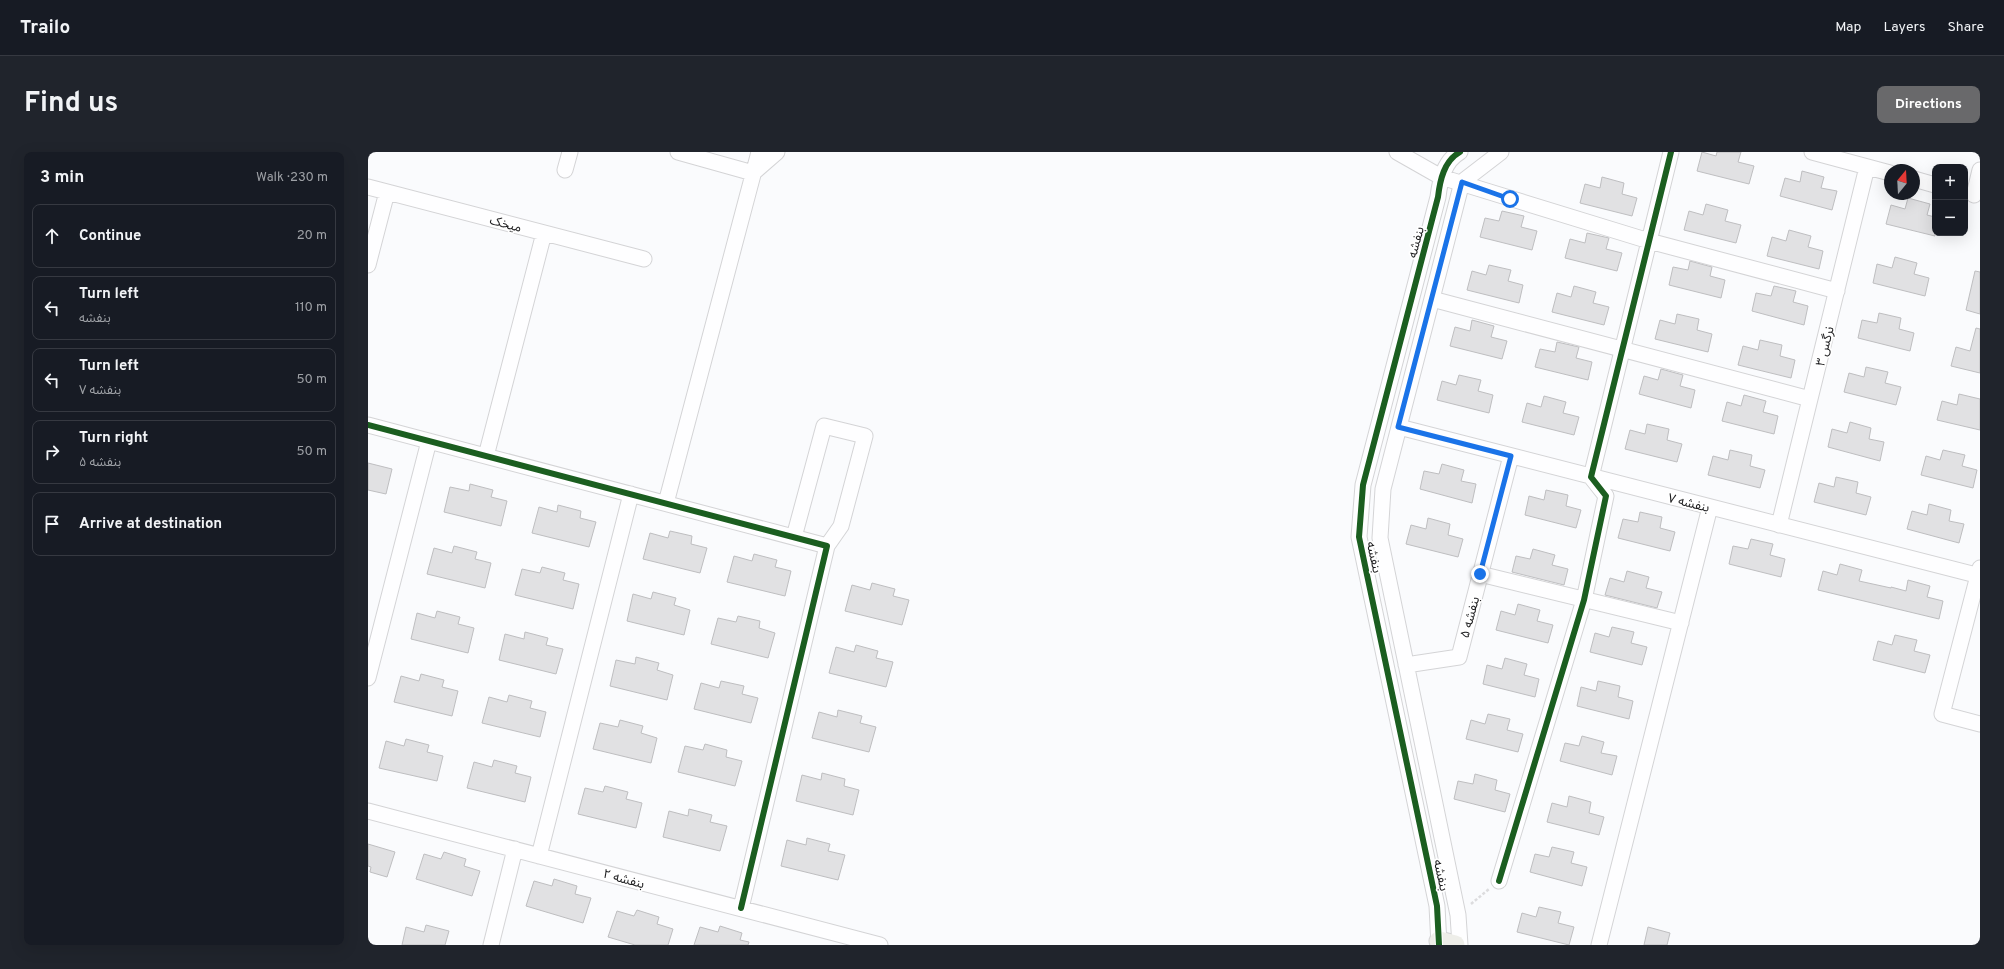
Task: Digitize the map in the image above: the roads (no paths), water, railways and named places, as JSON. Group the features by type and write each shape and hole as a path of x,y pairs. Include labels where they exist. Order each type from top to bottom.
{"street":[{"path":"565,170 570,152"},
{"path":"678,152 753,173"},
{"path":"666,504 759,152"},
{"path":"753,173 777,152"},
{"path":"1397,152 1441,177 1462,182 1649,241 1837,291"},
{"path":"1462,182 1501,152"},
{"path":"1499,881 1584,600 1606,496 1591,476 1671,152"},
{"path":"1812,152 1884,171"},
{"path":"1441,177 1452,153"},
{"path":"1452,153 1462,182"},
{"name":"نرگس ۳","path":"1779,525 1867,167"},
{"path":"1973,195 1980,170"},
{"name":"بنفشه","path":"1441,177 1438,197 1363,484 1359,537 1444,944"},
{"path":"1920,181 1932,184"},
{"name":"بنفشه","path":"1460,945 1458,915 1380,538 1382,489 1462,182"},
{"name":"میخک","path":"368,187 644,259"},
{"path":"368,265 387,192"},
{"path":"486,456 544,233"},
{"path":"1432,298 1810,399"},
{"path":"368,425 827,546"},
{"path":"740,908 827,546 841,526 865,436 824,426 794,537"},
{"name":"بنفشه ۷","path":"1398,427 1779,525 1979,573"},
{"path":"368,678 429,441"},
{"name":"بنفشه ۵","path":"1406,664 1459,657 1511,456"},
{"path":"539,856 631,494"},
{"path":"1599,945 1710,507"},
{"path":"1979,573 1942,714 1980,724"},
{"path":"1480,574 1681,623"},
{"name":"بنفشه ۲","path":"368,811 880,945"},
{"path":"491,945 515,849"}]}
